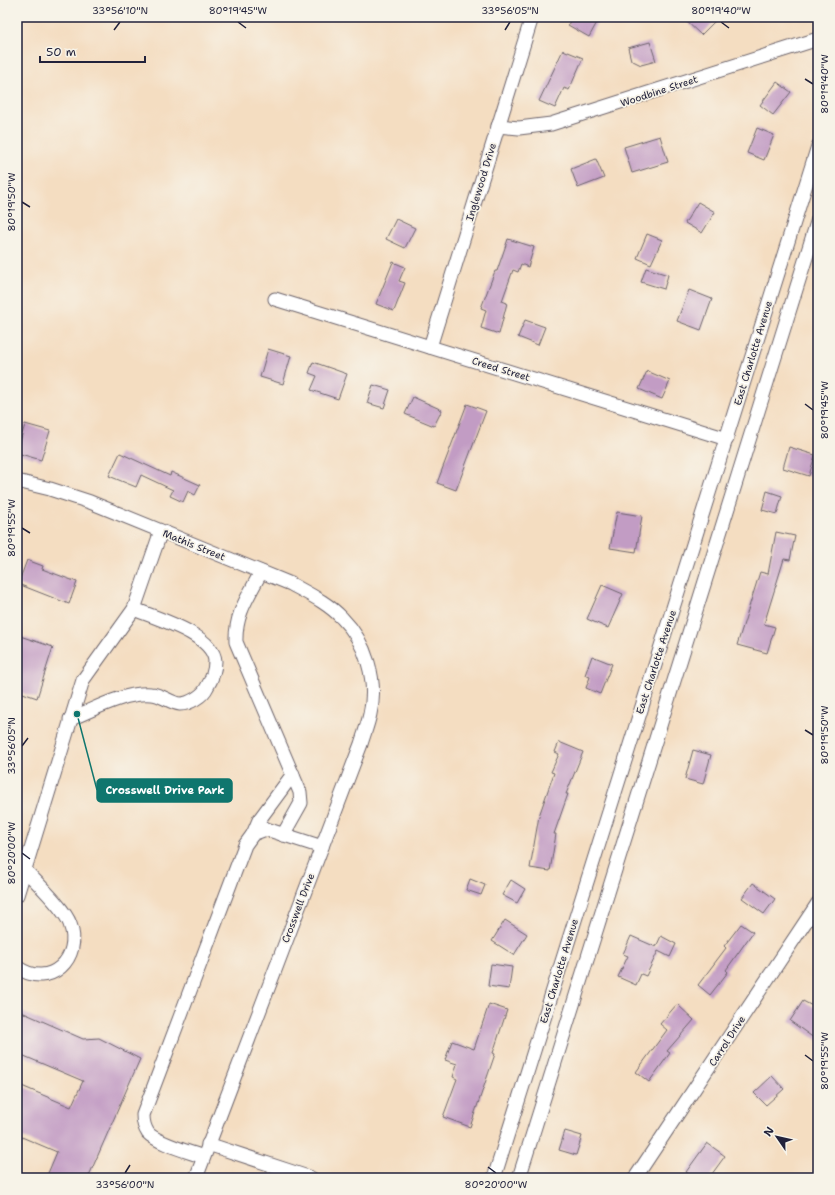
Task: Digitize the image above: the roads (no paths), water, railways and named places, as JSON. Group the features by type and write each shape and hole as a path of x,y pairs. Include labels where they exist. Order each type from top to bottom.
{"street":[{"name":"Inglewood Drive","path":"430,347 532,17"},
{"name":"Woodbine Street","path":"498,126 519,128 551,124 818,39"},
{"name":"East Charlotte Avenue","path":"494,1178 818,146"},
{"path":"519,1178 818,219"},
{"name":"Creed Street","path":"275,299 727,439"},
{"name":"Mathis Street","path":"17,481 50,489 90,502 261,572 314,597 342,617 356,636"},
{"path":"17,895 83,680 134,609 161,531"},
{"path":"261,572 239,615 236,627 236,642 300,792 301,803 297,814 283,835"},
{"path":"70,719 140,693 153,694 180,704 196,699 206,689 214,673 215,660 208,647 187,630 134,609"},
{"name":"Crosswell Drive","path":"196,1178 361,744 370,714 372,678 367,658 356,636"},
{"path":"203,1157 164,1142 149,1134 144,1126 143,1115 245,845 253,834 259,820 293,774"},
{"path":"253,834 266,829 322,847"},
{"path":"17,968 42,977 55,972 66,961 73,941 70,923 25,870"},
{"name":"Carrol Drive","path":"635,1178 818,903"},
{"path":"208,1144 311,1178"}],"place":[{"name":"Crosswell Drive Park","path":"77,714"}]}
